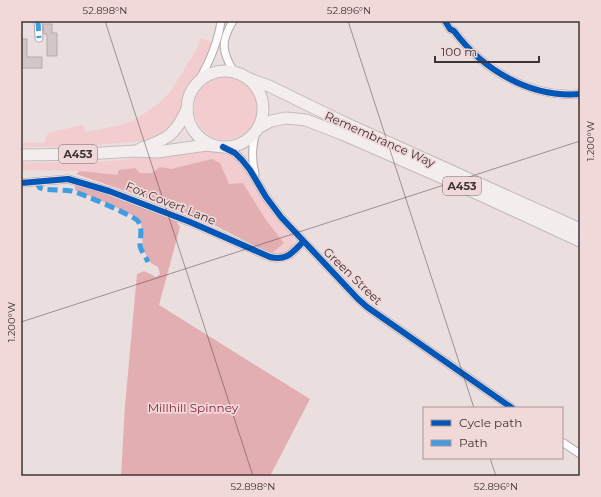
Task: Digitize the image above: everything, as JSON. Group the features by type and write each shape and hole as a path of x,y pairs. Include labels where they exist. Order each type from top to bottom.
{"highway":[{"path":"215,72 234,72 247,78 255,85 261,95 263,106 262,118 257,130 251,137 238,145 220,146 207,142 199,136 193,128 187,109 190,94 198,82 215,72"},
{"name":"Remembrance Way","path":"247,78 269,86 345,123 580,229"},
{"name":"A453","path":"136,151 168,137 176,130 187,109"},
{"name":"Remembrance Way","path":"257,130 271,121 286,118 306,120 452,182 580,241"},
{"name":"A453","path":"21,155 85,154 136,151 156,152 207,145 220,146"}],"street":[{"path":"38,21 39,38"},
{"path":"220,21 220,29"},
{"path":"198,82 211,57 224,21"},
{"path":"233,21 223,42 227,59 234,72"},
{"path":"445,21 450,29 454,31 467,48 479,59 508,78 524,85 546,91 563,94 580,94"},
{"path":"450,21 454,27 454,31"},
{"name":"Green Street","path":"256,180 252,158 257,130"},
{"name":"Green Street","path":"220,146 235,153 242,160 274,207 303,242 367,307 511,407"},
{"name":"Fox Covert Lane","path":"21,183 68,180 110,191 190,222 270,258 277,259 286,257 303,242"},
{"path":"563,443 580,454"}],"shaded area":[{"path":"200,38 213,42 203,65 186,91 181,110 172,128 151,140 75,147 21,147 21,143 44,143 48,133 82,125 86,132 130,122 144,114 159,103 171,91 195,52"},
{"path":"226,76 244,82 252,90 258,108 252,126 244,134 226,140 208,134 200,126 194,108 200,90 208,82"},
{"path":"209,151 223,152 239,161 249,174 267,206 293,236 294,244 288,251 280,255 271,254 284,243 266,220 243,183 229,184 220,163 212,159 171,170 160,167 152,173 117,175 80,171 21,170 21,163 111,161"}],"green space":[{"path":"212,159 220,163 229,184 243,183 266,220 284,243 271,254 216,226 167,205 76,174 80,171 117,175 119,170 135,168 140,173 152,173 160,167 171,169"},
{"name":"Millhill Spinney","path":"76,185 99,191 175,220 180,227 159,305 310,399 270,476 121,476 125,406 137,274 144,271 156,277 160,274 158,267 151,263 142,248 143,233 140,219 75,190"}],"building":[{"path":"43,24 52,24 52,33 57,33 57,56 47,56 47,34 44,34"},
{"path":"21,39 27,39 27,57 42,57 42,68 21,68"}],"marked path":[{"path":"38,21 39,38"},
{"path":"36,182 40,188 43,189 76,192 106,204 134,218 140,224 140,246 148,262"}],"cycle path":[{"path":"445,21 450,29 454,31 479,58 509,79 543,91 561,94 580,94"},
{"path":"223,147 235,153 242,160 281,217 358,299 367,307 511,407"},
{"path":"21,183 68,179 109,191 190,222 270,257 285,257 292,253 303,242"}]}
